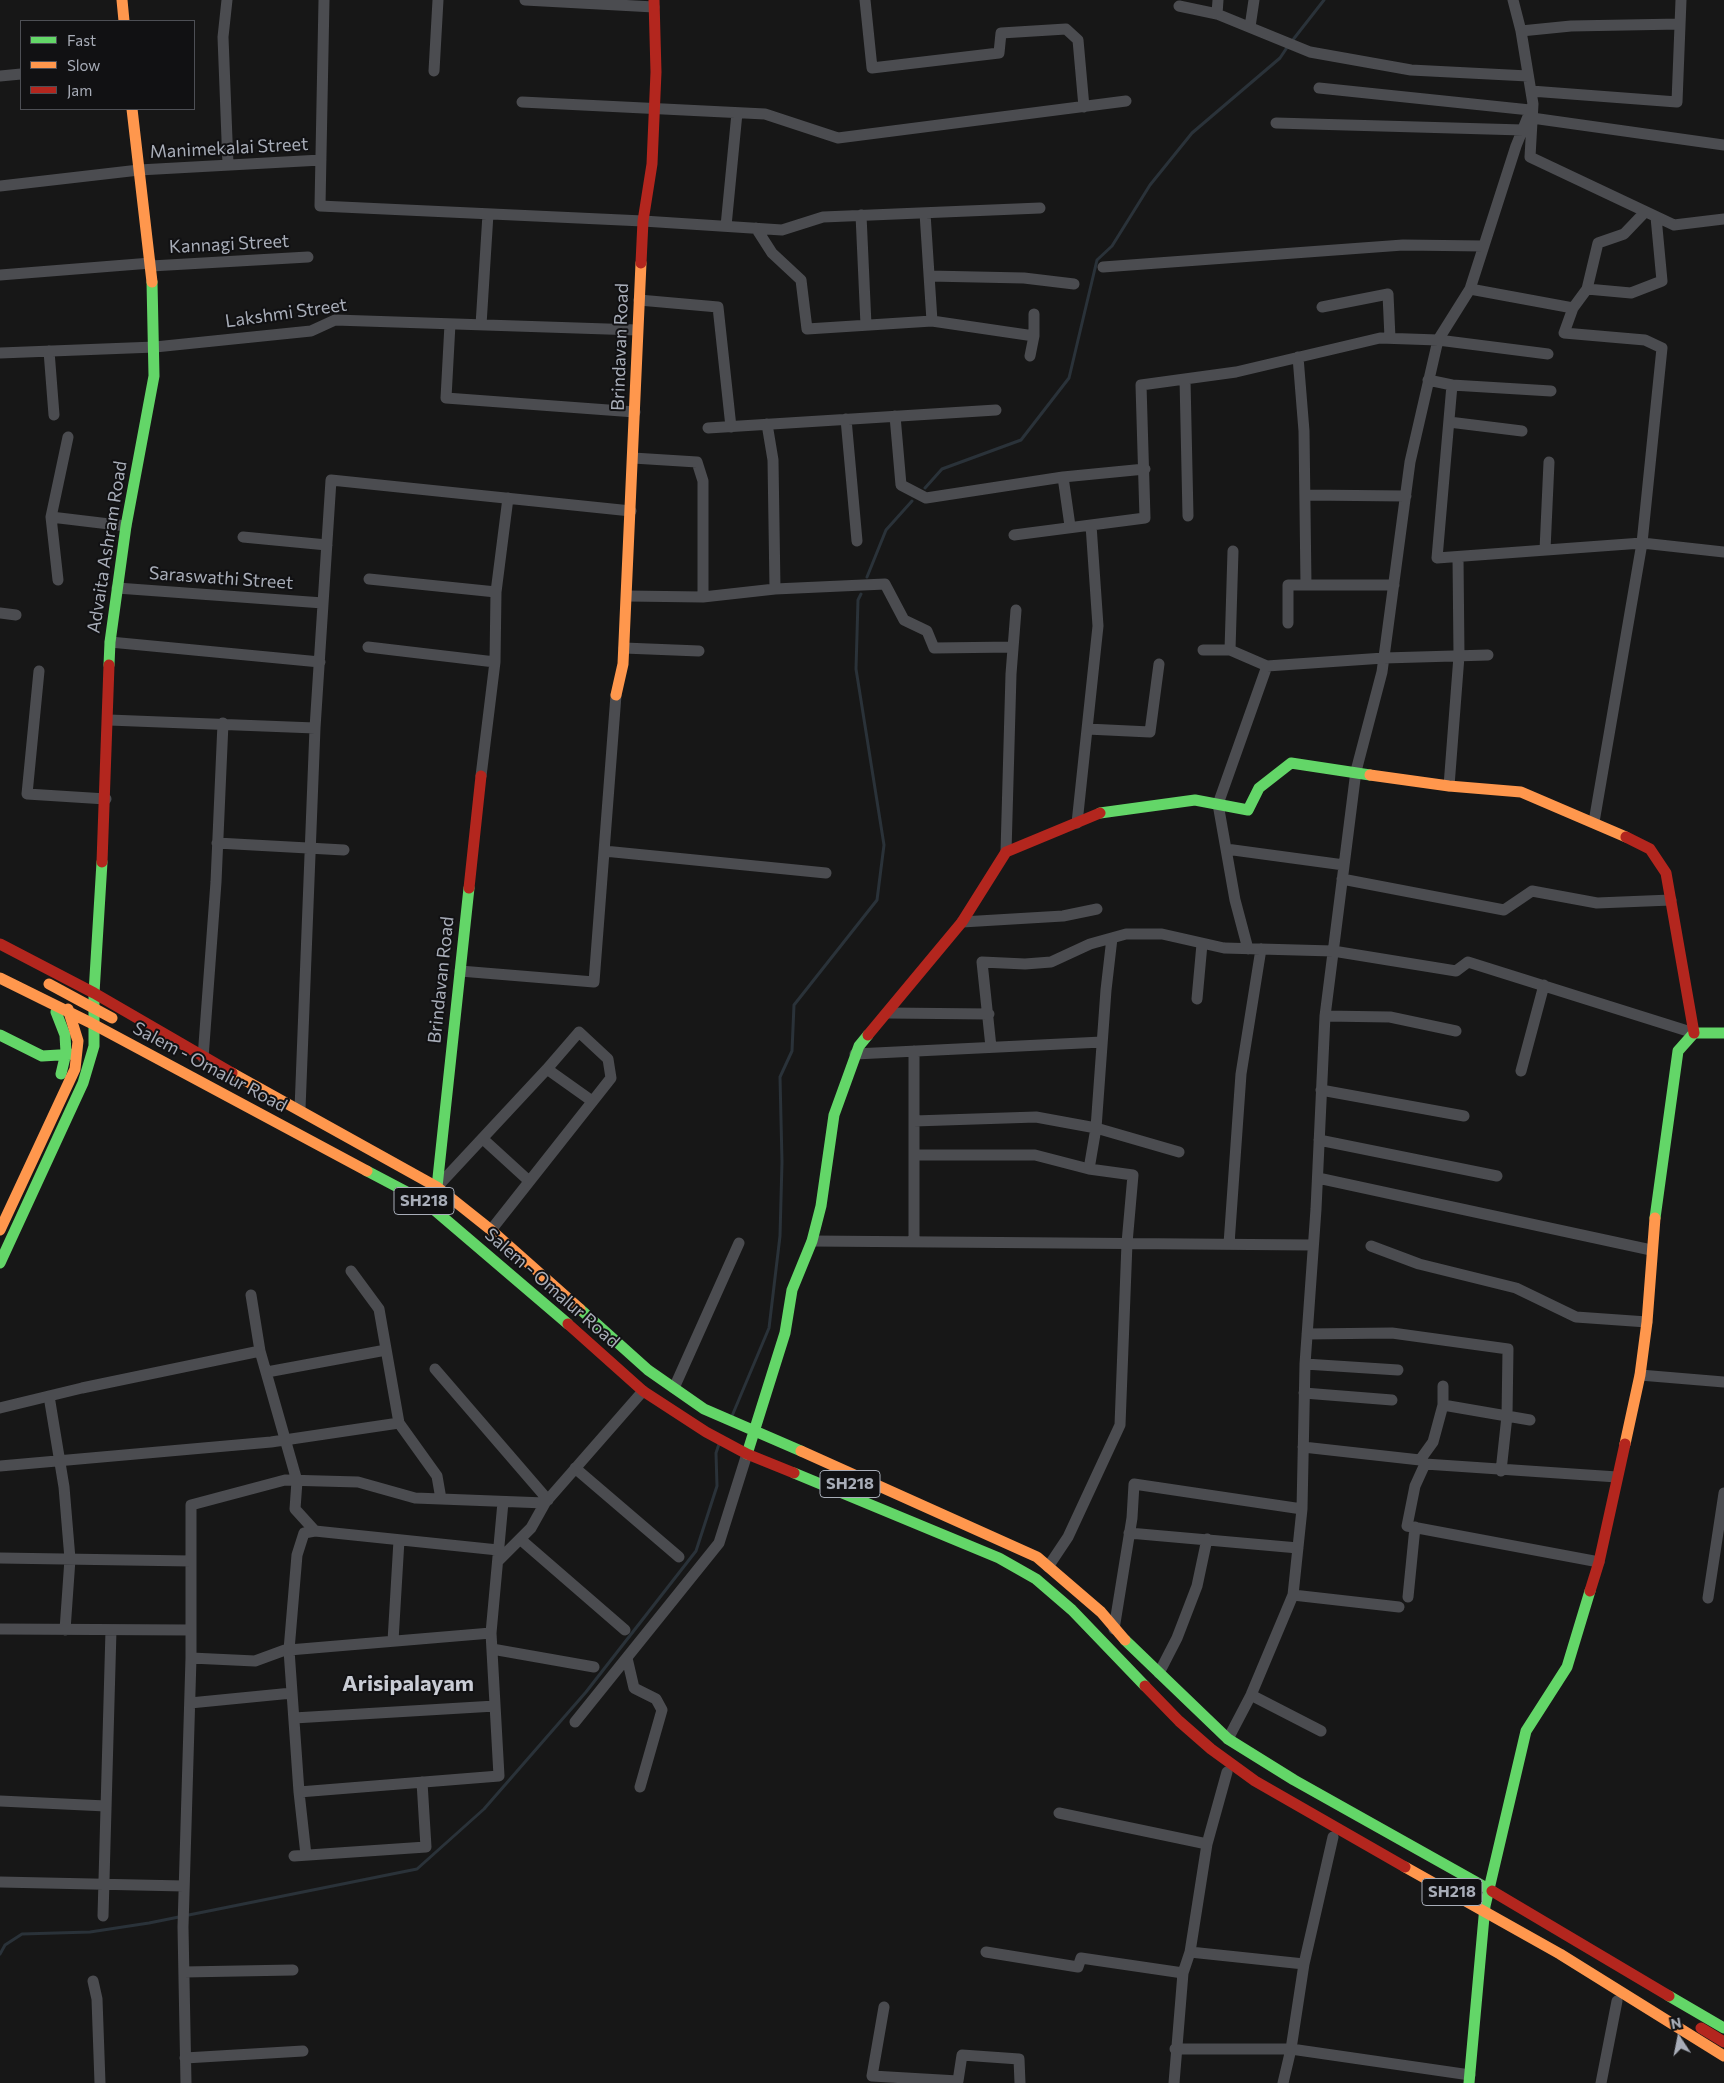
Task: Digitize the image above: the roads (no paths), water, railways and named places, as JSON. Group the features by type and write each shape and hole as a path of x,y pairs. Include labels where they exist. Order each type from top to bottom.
{"main road":[{"path":"122,0 124,20"},
{"name":"Brindavan Road","path":"616,695 623,664 627,596 638,300 643,221 652,164 654,2"},
{"name":"Advaita Ashram Road","path":"0,1263 84,1083 94,1046 94,994 106,799 110,642 126,526 154,376 155,347 151,264 132,110"},
{"path":"747,1454 785,1333 792,1290 812,1241 821,1206 834,1115 855,1054 859,1046 962,922 1006,852 1105,811 1195,800 1248,810 1258,788 1291,763 1449,786 1521,792 1594,822 1650,849 1666,873 1694,1033"},
{"name":"Brindavan Road","path":"437,1187 440,1143 481,776"},
{"path":"0,944 94,994 203,1058 437,1187 491,1230 648,1370 704,1409 972,1526 1037,1557 1102,1612 1114,1629 1228,1739 1294,1780 1488,1889 1724,2028"},
{"path":"0,1203 60,1076 66,1052 62,1025 51,1005 2,963"},
{"path":"0,1230 66,1092 77,1059 77,1032 71,1014 55,992 36,977 123,1024"},
{"path":"0,978 93,1025"},
{"name":"SH218","path":"0,988 32,1004 93,1025"},
{"name":"Salem - Omalur Road","path":"93,1025 424,1201 493,1258 643,1391 721,1440 747,1454 999,1558"},
{"path":"0,1035 42,1056 73,1055 94,1046 108,1033"},
{"path":"1469,2079 1488,1889 1526,1731 1567,1667 1599,1562 1640,1374 1647,1322 1651,1250 1670,1097 1678,1051 1694,1033 1724,1033"},
{"name":"SH218","path":"188,1061 400,1177 446,1208 637,1373 677,1402 719,1427 990,1542 1034,1567 1080,1605 1212,1737 1260,1771 1443,1875 1724,2042"},
{"path":"999,1558 1080,1629 1176,1729 1227,1772 1258,1794 1333,1837 1484,1916 1617,2001 1724,2065"},
{"name":"SH218","path":"999,1558 1036,1579 1072,1610 1180,1721 1212,1749 1255,1781 1301,1809 1560,1954 1724,2056"}],"street":[{"path":"227,0 223,37 228,165"},
{"path":"324,0 320,206 643,221 782,230 823,217 1040,208"},
{"path":"434,71 438,0"},
{"path":"525,0 654,2 665,0"},
{"path":"865,0 872,68 998,53 1001,33 1066,28 1078,40 1084,107"},
{"path":"1217,14 1218,0"},
{"path":"1250,27 1254,0"},
{"path":"1512,0 1521,31 1531,91 1530,157 1674,225 1724,219"},
{"path":"1531,91 1677,102 1681,0"},
{"path":"1179,6 1217,14 1310,52 1411,70 1528,76"},
{"path":"1521,31 1571,26 1680,24"},
{"path":"0,76 20,74"},
{"path":"1319,88 1532,110 1724,146"},
{"path":"522,102 765,114 838,138 1126,101"},
{"path":"1228,1739 1250,1695 1293,1595 1302,1509 1305,1364 1318,1178 1325,1016 1356,771 1382,672 1410,462 1438,340 1470,289 1523,130 1532,110"},
{"path":"726,226 737,112"},
{"path":"1276,123 1523,130"},
{"name":"Manimekalai Street","path":"0,186 138,170 321,160"},
{"path":"925,213 932,321"},
{"path":"481,325 488,214"},
{"path":"1594,822 1642,543 1662,348 1645,340 1564,333 1573,308 1587,289 1598,242 1624,234 1650,214"},
{"path":"1587,289 1630,293 1662,281 1650,214"},
{"path":"861,215 866,326"},
{"path":"756,228 772,252 801,280 807,329 932,321 1034,336"},
{"path":"1103,267 1403,245 1484,246"},
{"name":"Kannagi Street","path":"0,275 151,264 308,257"},
{"path":"930,276 1024,278 1074,284"},
{"path":"1470,289 1573,308"},
{"path":"1322,307 1388,294 1390,338"},
{"path":"638,300 718,307 731,427"},
{"path":"1030,356 1034,336 1034,314"},
{"name":"Lakshmi Street","path":"0,353 155,347 311,331 335,320 637,330"},
{"path":"450,324 446,398 635,412"},
{"path":"1014,535 1070,526 1145,518 1145,468 1141,385 1236,372 1380,338 1438,340 1548,354"},
{"path":"49,351 54,415"},
{"path":"1298,357 1304,431 1306,585"},
{"path":"1185,379 1188,516"},
{"path":"1428,380 1452,385 1551,391"},
{"path":"1452,385 1436,558 1642,543 1724,552"},
{"path":"708,428 996,410"},
{"path":"895,416 901,485 926,498 1064,477 1145,468"},
{"path":"846,419 857,540"},
{"path":"1449,422 1522,431"},
{"path":"767,424 773,460 775,589"},
{"path":"58,580 51,517 68,437"},
{"path":"633,458 697,462 703,481 703,597"},
{"path":"1545,550 1549,462"},
{"path":"1064,477 1070,526"},
{"path":"300,1110 315,728 331,480 631,511"},
{"path":"1305,495 1406,496"},
{"path":"481,776 495,662 496,592 508,498"},
{"path":"51,517 126,526"},
{"path":"1077,823 1098,626 1091,525"},
{"path":"244,537 327,545"},
{"path":"1230,650 1232,550"},
{"path":"1449,786 1459,656 1458,557"},
{"path":"369,579 496,592"},
{"path":"627,596 703,597 775,589 885,584 904,620 927,631 934,648 1013,647"},
{"path":"1288,623 1288,586 1394,584"},
{"name":"Saraswathi Street","path":"117,588 323,603"},
{"path":"1006,852 1016,610"},
{"path":"0,613 16,615"},
{"path":"110,642 320,662"},
{"path":"368,647 495,662"},
{"path":"624,648 699,651"},
{"path":"1203,650 1230,650 1267,666 1384,658 1488,655"},
{"path":"1087,729 1150,732 1159,664"},
{"path":"1248,949 1235,900 1218,804 1267,666"},
{"path":"39,671 27,794 106,799"},
{"path":"460,971 594,982 616,695"},
{"path":"109,720 315,728"},
{"path":"203,1058 223,723"},
{"path":"217,843 344,850"},
{"path":"1226,850 1344,865"},
{"path":"604,851 826,873"},
{"path":"1342,879 1504,910 1532,891 1597,903 1671,900"},
{"path":"962,922 1044,918 1097,909"},
{"path":"991,1047 982,962 1025,964 1051,962 1090,944 1126,934 1162,934 1224,948 1333,951 1456,971 1468,962 1694,1033"},
{"path":"1089,1169 1096,1128 1112,938"},
{"path":"1197,999 1202,944"},
{"path":"1229,1244 1241,1074 1261,949"},
{"path":"1521,1071 1544,985"},
{"path":"888,1013 989,1014"},
{"path":"1325,1016 1390,1017 1456,1031"},
{"path":"424,1201 483,1139 579,1032 608,1059 611,1078 491,1230"},
{"path":"855,1054 1102,1042"},
{"path":"914,1051 914,1242"},
{"path":"547,1069 592,1101"},
{"path":"1322,1090 1464,1116"},
{"path":"914,1121 1036,1117 1096,1128 1180,1152"},
{"path":"483,1139 529,1181"},
{"path":"1319,1140 1497,1176"},
{"path":"914,1155 1035,1155 1089,1169 1133,1175 1127,1243 1120,1424 1068,1537 1048,1567"},
{"path":"1318,1178 1651,1250"},
{"path":"812,1241 1314,1245"},
{"path":"674,1388 739,1243"},
{"path":"1371,1246 1419,1264 1516,1288 1576,1317 1647,1322"},
{"path":"350,1271 379,1309 399,1423 437,1476 441,1499"},
{"path":"251,1295 260,1351 297,1481 295,1509 315,1530"},
{"path":"1307,1334 1392,1333 1508,1349 1508,1416 1501,1471"},
{"path":"267,1372 386,1350"},
{"path":"0,1408 260,1351"},
{"path":"1305,1364 1398,1370"},
{"path":"435,1369 546,1501"},
{"path":"1640,1374 1724,1382"},
{"path":"1443,1386 1443,1405 1433,1442 1423,1462 1415,1486 1407,1526 1599,1562"},
{"path":"422,1782 426,1847 300,1856 299,1792 289,1650 297,1555 304,1533 315,1530 399,1540 498,1556 531,1528 546,1501 643,1391"},
{"path":"1304,1392 1392,1400"},
{"path":"48,1396 64,1487 70,1559 65,1630"},
{"path":"1443,1405 1530,1420"},
{"path":"0,1466 286,1440 399,1423"},
{"path":"1303,1447 1501,1471 1617,1477"},
{"path":"575,1722 719,1543 747,1454"},
{"path":"575,1468 679,1557"},
{"path":"186,2083 184,1886 191,1658 191,1505 285,1480 358,1482 415,1498 503,1502 546,1501"},
{"path":"1114,1629 1129,1533 1134,1484 1302,1509"},
{"path":"1708,1598 1724,1493"},
{"path":"299,1792 499,1776 491,1633 503,1502"},
{"path":"1408,1597 1415,1527"},
{"path":"1129,1533 1298,1548"},
{"path":"520,1539 625,1630"},
{"path":"1159,1673 1177,1638 1197,1586 1207,1539"},
{"path":"393,1641 399,1540"},
{"path":"0,1558 191,1561"},
{"path":"1293,1595 1398,1607"},
{"path":"0,1630 191,1630"},
{"path":"103,1916 111,1630"},
{"path":"191,1658 255,1661 289,1650 491,1633"},
{"path":"492,1650 594,1667"},
{"path":"627,1658 634,1688 656,1699 662,1710 640,1787"},
{"path":"190,1702 292,1693"},
{"path":"1250,1695 1321,1732"},
{"path":"294,1718 495,1706"},
{"path":"1174,2083 1182,1973 1190,1952 1207,1844 1227,1772"},
{"path":"0,1801 106,1806"},
{"path":"1059,1813 1207,1844"},
{"path":"1283,2083 1291,2049 1304,1964 1333,1837"},
{"path":"0,1882 184,1886"},
{"path":"986,1952 1078,1967 1081,1958 1182,1973"},
{"path":"1190,1952 1304,1964"},
{"path":"184,1972 293,1970"},
{"path":"93,1981 97,1999 100,2083"},
{"path":"1601,2083 1617,2001"},
{"path":"884,2007 872,2076 958,2081 962,2055 1019,2059 1020,2083"},
{"path":"1175,2049 1291,2049 1469,2079"},
{"path":"185,2058 303,2051"}],"waterway":[{"path":"1292,41 1324,0"},
{"path":"925,488 942,469 1021,440 1069,378 1097,260 1112,246 1150,185 1192,133 1280,58 1288,46"},
{"path":"867,577 886,530 912,501"},
{"path":"732,1416 769,1328 780,1236 782,1162 780,1077 792,1051 794,1005 877,900 884,845 856,669 858,600 861,594"},
{"path":"0,1954 5,1945 22,1934 90,1932 149,1923 417,1869 484,1809 586,1692 696,1551 717,1486 716,1453 719,1444"}],"district":[{"name":"Arisipalayam","path":"408,1684"}]}
